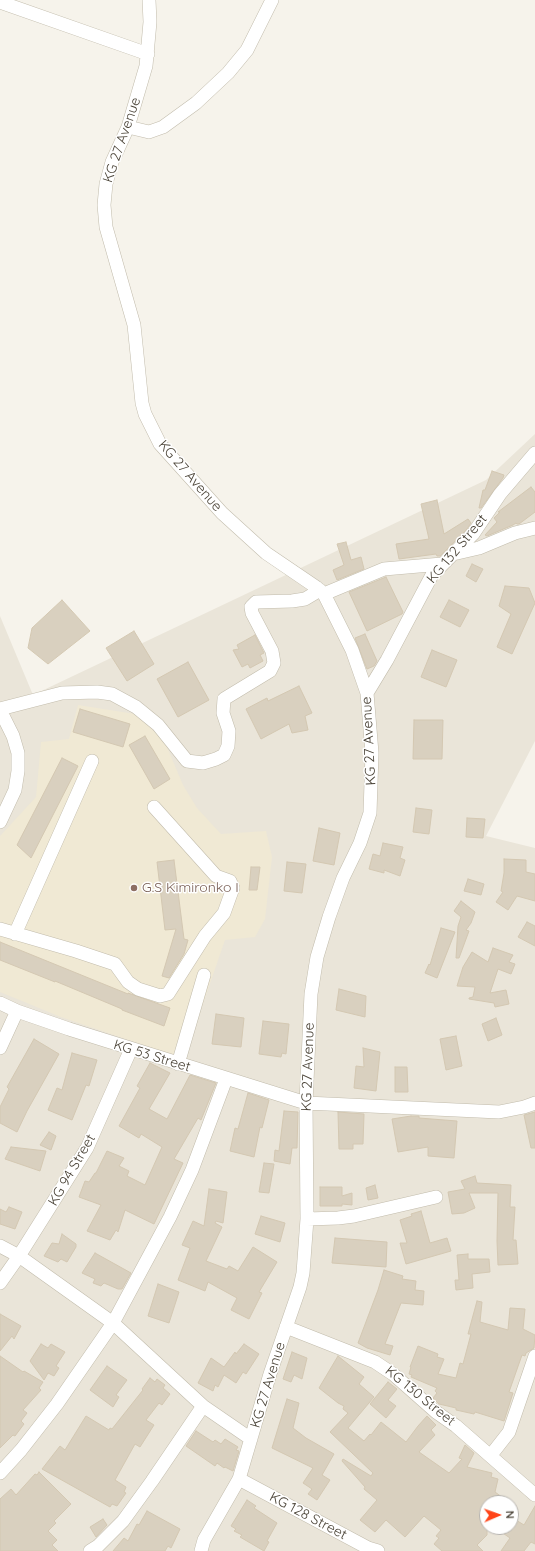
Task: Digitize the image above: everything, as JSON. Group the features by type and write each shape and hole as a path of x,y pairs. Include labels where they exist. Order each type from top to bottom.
{"street":[{"name":"KG 27 Avenue","path":"149,0 150,22 148,54 144,74 128,127 112,162 106,184 104,205 106,227 134,325 142,403 145,414 160,444 222,513 266,553 322,592 352,650 367,693 372,753 370,813 360,843 343,878 316,957 311,994 306,1103 307,1219 303,1273 300,1287 270,1374 239,1479 204,1540 201,1551"},
{"path":"128,127 149,132 163,128 196,103 228,73 247,50 272,0"},
{"path":"0,2 148,54"},
{"name":"KG 132 Street","path":"367,693 387,660 427,584 442,564 473,534 500,494 535,453"},
{"path":"453,554 479,548 515,533 535,528"},
{"path":"0,822 15,790 18,771 18,754 13,736 0,710 62,694 97,692 112,694 136,707 158,725 187,761 202,763 216,760 224,755 228,746 229,732 223,713 224,699 270,671 274,663 272,651 252,613 251,607 256,602 292,601 305,599 384,569 442,564"},
{"path":"15,934 92,761"},
{"path":"0,929 115,964 128,982 138,989 160,996 168,994 206,936 224,913 233,888 230,881 216,876 154,807"},
{"path":"178,1064 204,975"},
{"name":"KG 53 Street","path":"0,1003 17,1011 131,1049 306,1103 499,1112 524,1107 535,1103"},
{"path":"0,1048 17,1011"},
{"name":"KG 94 Street","path":"0,1283 19,1256 87,1148 131,1049"},
{"path":"0,1473 21,1450 57,1404 113,1323 170,1217 192,1170 226,1079"},
{"path":"307,1219 354,1216 436,1197"},
{"path":"0,1246 19,1256 113,1323 203,1406 251,1439"},
{"name":"KG 130 Street","path":"286,1327 375,1362 393,1374 436,1412 456,1426 491,1455 535,1495"},
{"path":"491,1455 509,1432 535,1356"},
{"path":"90,1551 98,1546 123,1521 203,1406"},
{"name":"KG 128 Street","path":"239,1479 370,1550"}],"shaded area":[{"path":"535,434 535,741 486,836 535,848 535,1551 0,1551 0,616 33,695 486,480"},
{"name":"G.S Kimironko I","path":"78,705 135,714 164,740 183,785 197,808 221,834 266,831 272,857 265,919 255,937 225,940 184,1059 61,1017 0,992 0,836 36,797 41,742 69,739"}],"building":[{"path":"492,471 504,475 503,478 481,508 479,508 483,490 485,490"},
{"path":"531,487 535,492 535,512 519,524 516,523 487,536 485,535 497,522 494,518 500,512 498,512"},
{"path":"437,500 444,534 468,519 471,523 440,556 437,556 436,554 399,559 396,544 429,539 421,504"},
{"path":"346,542 351,560 361,557 364,569 337,580 333,570 344,565 337,544"},
{"path":"472,564 483,569 476,582 466,576"},
{"path":"386,577 403,612 402,614 367,631 349,592"},
{"path":"505,586 529,588 535,603 512,654 497,647 511,614 499,606"},
{"path":"62,600 90,631 48,664 28,648 32,628"},
{"path":"449,600 469,610 460,627 440,617"},
{"path":"134,631 154,664 127,681 106,648"},
{"path":"365,634 377,661 374,666 367,669 355,638"},
{"path":"255,635 264,653 260,655 263,661 250,668 248,664 242,667 233,650 239,649 237,645"},
{"path":"432,650 457,660 446,687 421,677"},
{"path":"188,662 209,700 178,717 157,679"},
{"path":"299,686 312,713 305,716 308,730 292,733 289,724 261,739 246,709 267,698 268,701"},
{"path":"80,709 130,724 123,747 73,732"},
{"path":"414,720 443,720 442,759 413,759"},
{"path":"145,736 170,779 154,789 129,745"},
{"path":"62,758 78,766 31,858 17,845"},
{"path":"416,808 432,810 429,834 413,832"},
{"path":"467,818 485,819 483,838 466,837"},
{"path":"319,828 340,833 334,865 313,861"},
{"path":"383,843 403,847 400,858 405,860 400,876 384,870 384,873 369,869 373,854 380,856"},
{"path":"504,859 526,860 526,872 535,874 535,901 517,896 508,910 496,902 503,892 501,891 504,873"},
{"path":"174,860 184,939 188,940 184,954 169,978 162,976 176,929 165,930 157,862"},
{"path":"287,862 306,864 302,893 284,891"},
{"path":"251,867 260,867 257,890 249,890"},
{"path":"468,879 484,884 481,895 464,891"},
{"path":"461,901 475,912 471,923 466,930 469,931 459,958 456,958 458,926 461,917 454,911"},
{"path":"527,922 535,926 535,946 518,937"},
{"path":"441,928 455,932 437,978 425,973 429,964 430,965"},
{"path":"0,942 128,994 170,1008 164,1026 0,960"},
{"path":"493,948 513,955 509,962 515,964 511,974 498,969 490,993 506,990 509,1004 495,1007 494,1003 469,999 473,997 475,987 457,986 463,967 472,952 488,962"},
{"path":"339,989 366,996 365,1017 336,1010"},
{"path":"216,1014 244,1018 241,1047 212,1044"},
{"path":"496,1018 502,1035 488,1041 482,1024"},
{"path":"263,1021 289,1024 286,1054 282,1053 281,1057 259,1054"},
{"path":"456,1036 462,1066 446,1070 440,1039"},
{"path":"34,1039 59,1054 17,1132 0,1123 0,1107 9,1089 7,1087"},
{"path":"363,1048 380,1052 376,1091 354,1088 356,1066 364,1067"},
{"path":"72,1053 97,1060 89,1086 86,1085 72,1120 48,1110 57,1088 62,1090"},
{"path":"150,1063 170,1073 149,1109 167,1119 190,1075 216,1083 201,1120 198,1118 174,1159 183,1163 154,1224 125,1210 118,1232 116,1230 110,1240 87,1231 101,1205 79,1197 85,1181 89,1182 96,1173 107,1151 124,1158 119,1166 129,1171 127,1176 145,1185 162,1147 141,1134 139,1138 119,1126 140,1088 137,1086"},
{"path":"395,1067 407,1067 408,1092 395,1092"},
{"path":"248,1093 269,1100 262,1128 260,1127 254,1157 230,1151 235,1128 238,1129"},
{"path":"284,1111 298,1112 297,1148 292,1148 290,1164 274,1161 275,1150 279,1151"},
{"path":"338,1112 364,1114 363,1144 353,1144 353,1149 339,1149"},
{"path":"535,1112 535,1148 531,1148 524,1115"},
{"path":"411,1116 457,1121 454,1158 428,1156 428,1147 398,1152 392,1119"},
{"path":"49,1132 56,1136 51,1150 40,1145"},
{"path":"11,1147 46,1151 40,1171 5,1159"},
{"path":"264,1163 274,1164 269,1193 259,1192"},
{"path":"475,1176 477,1183 511,1185 510,1207 515,1207 513,1240 516,1240 518,1264 498,1265 498,1193 469,1193 475,1208 464,1213 452,1214 448,1192 465,1189 461,1181"},
{"path":"375,1185 378,1198 368,1200 366,1188"},
{"path":"320,1187 342,1187 342,1196 352,1193 352,1205 342,1204 342,1206 320,1206"},
{"path":"209,1189 227,1192 223,1223 216,1221 215,1223 222,1227 206,1261 227,1269 229,1266 238,1271 253,1247 277,1262 259,1292 262,1293 249,1319 231,1310 237,1298 208,1282 205,1291 178,1280 190,1248 182,1245 193,1221 204,1226"},
{"path":"9,1207 22,1212 15,1229 0,1224 0,1209 6,1212"},
{"path":"421,1211 430,1243 447,1238 451,1251 406,1264 400,1243 407,1243 400,1220"},
{"path":"261,1216 285,1223 280,1242 255,1234"},
{"path":"62,1234 76,1244 76,1247 67,1262 61,1259 58,1262 44,1256 52,1243 59,1244"},
{"path":"335,1238 387,1242 386,1267 332,1263"},
{"path":"95,1253 131,1273 122,1289 118,1289 104,1283 101,1286 93,1283 95,1279 82,1273"},
{"path":"468,1254 468,1259 489,1259 490,1272 472,1274 473,1288 456,1290 455,1280 459,1280 457,1255"},
{"path":"384,1270 403,1276 402,1279 416,1281 415,1290 424,1291 423,1305 401,1303 385,1344 393,1346 390,1355 367,1348 358,1343"},
{"path":"158,1284 179,1292 169,1323 148,1316"},
{"path":"477,1301 482,1302 480,1322 508,1330 510,1308 525,1309 523,1329 535,1335 534,1348 526,1353 525,1356 522,1355 509,1392 513,1393 504,1421 475,1412 474,1414 456,1410 456,1408 439,1404 433,1398 437,1393 435,1391 437,1388 411,1377 412,1375 409,1374 418,1346 438,1354 437,1357 444,1359 438,1374 456,1378 460,1363 463,1364 471,1334 468,1334"},
{"path":"0,1314 21,1326 14,1339 12,1336 0,1351"},
{"path":"41,1344 48,1348 51,1344 65,1352 56,1366 59,1368 54,1376 48,1373 44,1380 30,1361"},
{"path":"244,1344 259,1354 246,1374 243,1372 236,1383 224,1375 218,1387 215,1385 213,1391 198,1383 211,1358 224,1367 235,1352 236,1354"},
{"path":"292,1352 307,1358 302,1379 294,1375 291,1382 283,1379"},
{"path":"0,1356 23,1372 24,1371 43,1382 39,1388 41,1390 23,1410 27,1413 21,1421 24,1424 15,1436 13,1435 0,1448"},
{"path":"338,1356 364,1377 359,1384 374,1397 348,1428 364,1441 370,1434 371,1435 381,1422 406,1442 427,1416 436,1425 431,1430 435,1435 419,1452 449,1473 462,1459 459,1458 465,1445 474,1453 467,1467 492,1473 491,1477 498,1479 495,1492 499,1495 479,1495 479,1535 487,1535 477,1545 483,1551 442,1551 434,1544 439,1538 436,1536 441,1530 424,1516 405,1537 386,1520 375,1532 360,1520 377,1500 364,1489 365,1487 342,1461 343,1459 371,1476 373,1473 330,1432 348,1413 343,1409 344,1406 319,1388"},
{"path":"107,1366 127,1380 116,1395 119,1397 113,1407 90,1390"},
{"path":"150,1378 155,1382 157,1379 165,1385 163,1388 170,1394 162,1405 159,1403 146,1420 154,1425 140,1447 135,1444 115,1480 126,1487 124,1492 126,1493 117,1506 112,1504 110,1507 42,1469 60,1446 65,1450 86,1416 109,1430 110,1428 112,1429 143,1390 142,1389"},
{"path":"388,1382 397,1389 388,1400 396,1406 386,1418 370,1404"},
{"path":"287,1399 299,1403 293,1428 306,1438 334,1454 322,1475 330,1480 317,1500 308,1494 312,1489 303,1483 313,1468 272,1448"},
{"path":"196,1431 213,1442 215,1440 221,1444 225,1439 238,1447 236,1450 239,1451 233,1471 225,1467 224,1468 217,1463 215,1466 186,1446"},
{"path":"39,1472 71,1504 54,1521 56,1523 48,1531 57,1540 52,1545 58,1551 0,1551 0,1499 11,1489 16,1495 35,1474 37,1475"},
{"path":"247,1500 256,1506 254,1508 277,1523 267,1541 269,1542 264,1551 240,1537 242,1535 234,1531 236,1529 231,1526"},
{"path":"535,1506 535,1544 531,1542 524,1551 501,1551 510,1538 506,1535 519,1535 519,1522 524,1525"},
{"path":"147,1511 180,1529 171,1548 168,1546 165,1551 113,1551 124,1538 128,1541 137,1524 139,1525"},
{"path":"103,1519 107,1525 96,1537 90,1527"}],"place":[{"name":"G.S Kimironko I","path":"134,888"}]}
